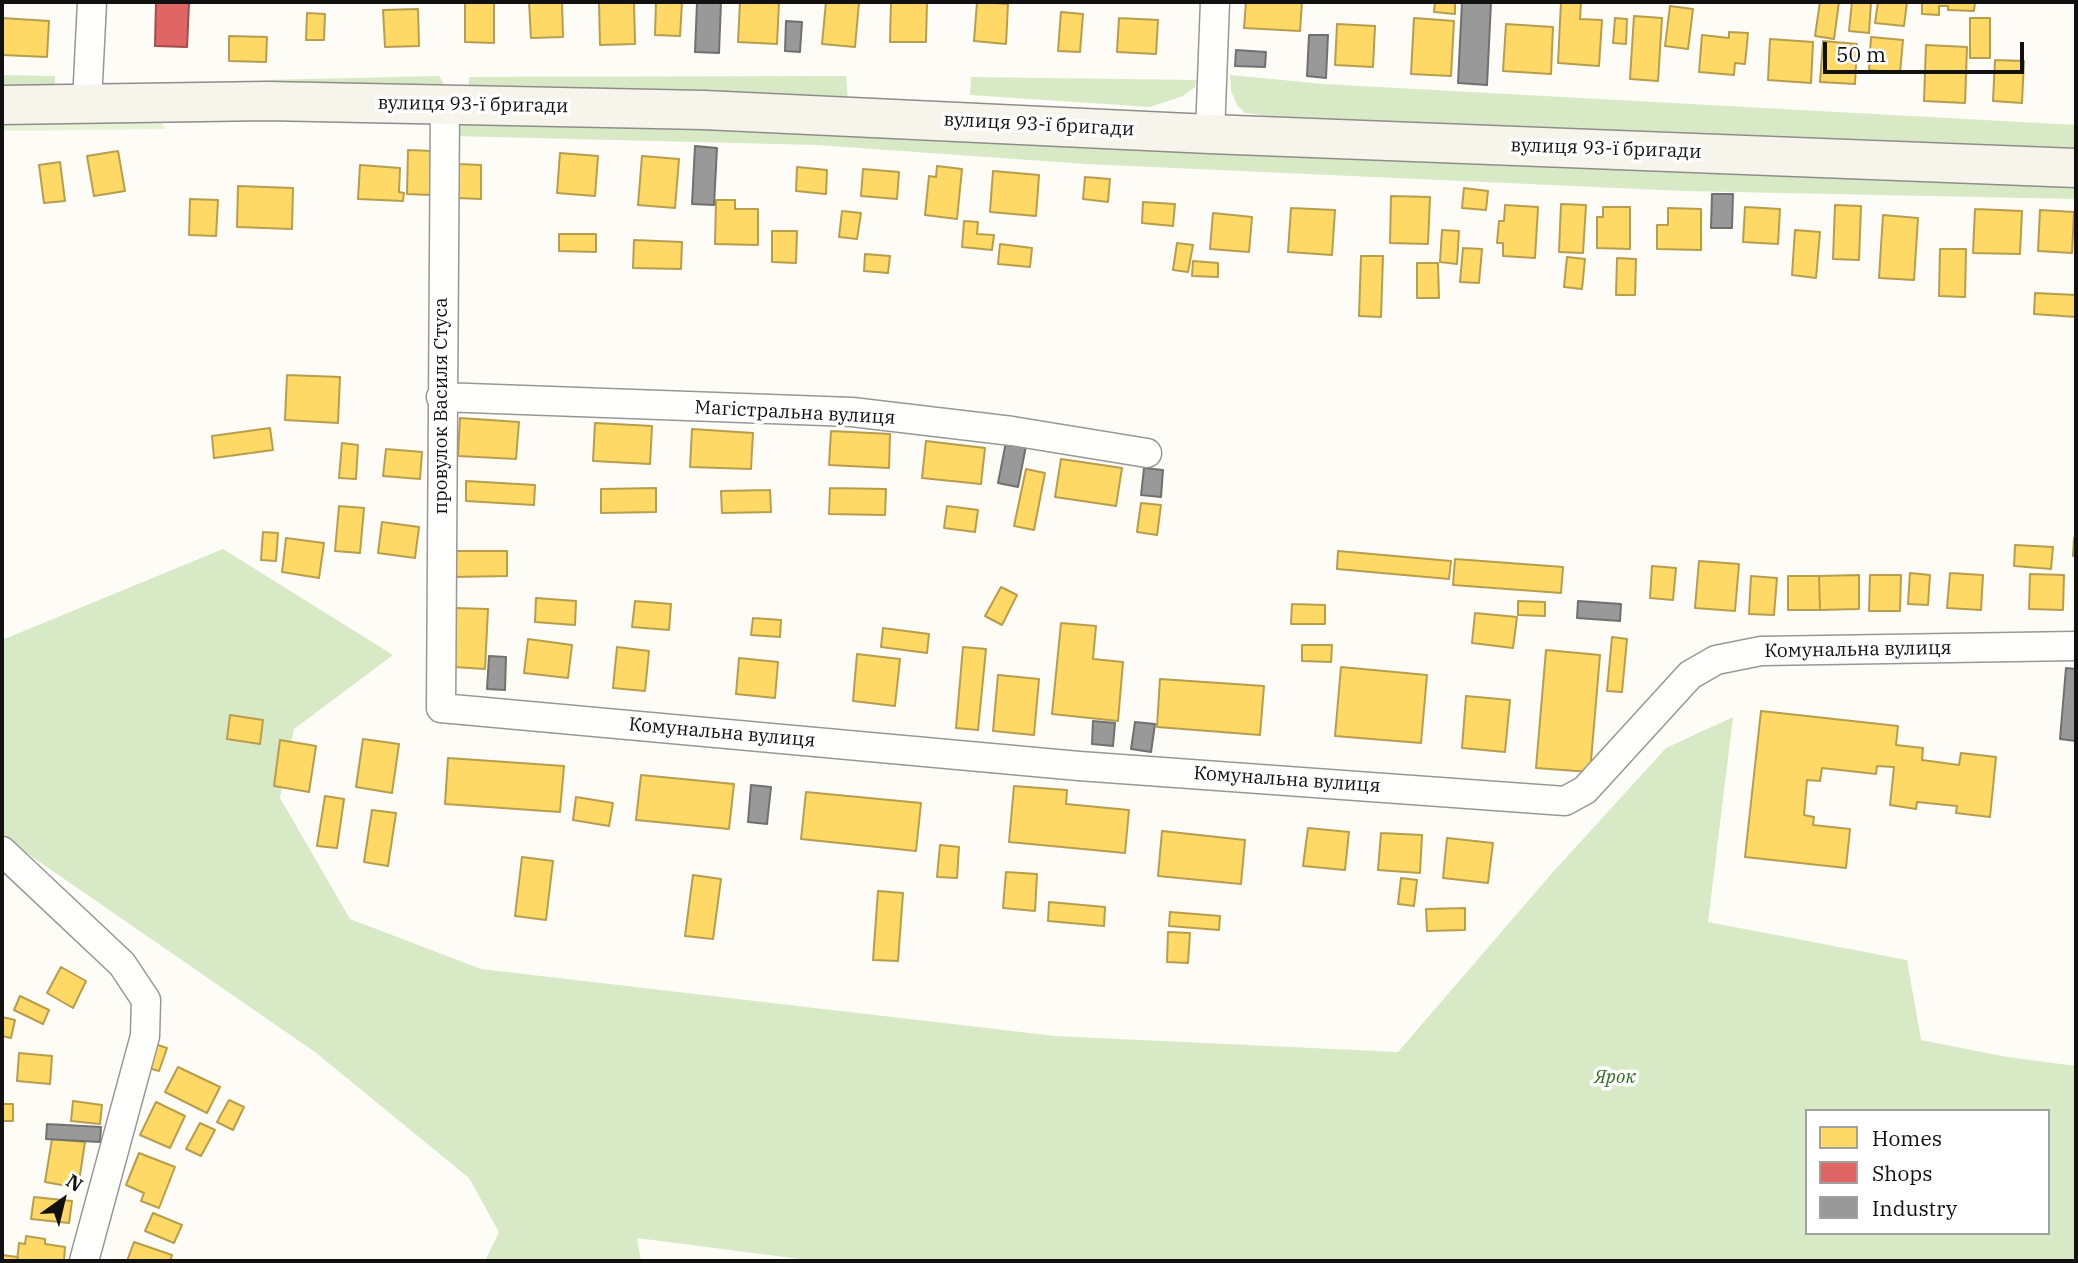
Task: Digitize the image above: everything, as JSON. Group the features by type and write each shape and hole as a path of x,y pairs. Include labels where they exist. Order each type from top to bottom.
{"main road":[{"name":"вулиця 93-ї бригади","path":"2,105 87,102 445,104 717,110 1210,134 2076,168"}],"street":[{"path":"87,102 92,2"},
{"path":"1210,134 1215,2"},
{"name":"провулок Василя Стуса","path":"441,708 445,104"},
{"name":"Магістральна вулиця","path":"441,397 852,412 1012,430 1147,453"},
{"name":"Комунальна вулиця","path":"441,708 1079,766 1565,801 1585,790 1690,675 1716,660 1761,651 2076,646"},
{"path":"2,851 122,964 146,1000 148,1016 84,1261"}],"green space":[{"path":"2,75 55,76 55,90 2,92"},
{"path":"1230,75 1324,84 2076,125 2076,150 1268,116 1245,113 1237,105 1231,91"},
{"path":"439,76 445,86 316,89 266,80"},
{"path":"846,76 848,100 468,94 469,77"},
{"path":"971,77 1197,80 1195,87 1183,96 1150,107 970,95"},
{"path":"456,113 2076,178 2076,199 1684,191 1086,164 817,145 453,136"},
{"path":"2,117 160,120 166,129 2,131"},
{"name":"Ярок","path":"223,549 393,655 294,729 280,798 350,919 481,969 1055,1036 1398,1052 1553,872 1666,748 1733,717 1708,922 1907,960 1921,1040 2007,1057 2076,1066 2076,1261 815,1261 637,1238 641,1261 485,1261 499,1232 469,1178 315,1052 2,836 2,640"}],"building: Homes":[{"path":"465,2 494,2 494,43 465,42"},
{"path":"529,2 562,2 563,37 531,38"},
{"path":"599,2 634,2 635,44 600,45"},
{"path":"656,2 682,2 680,36 655,35"},
{"path":"740,2 779,2 777,44 738,42"},
{"path":"826,2 859,2 855,47 822,44"},
{"path":"891,2 927,2 926,42 890,42"},
{"path":"977,2 1008,4 1006,44 974,41"},
{"path":"1246,2 1302,2 1300,31 1244,28"},
{"path":"1435,2 1455,2 1455,14 1434,12"},
{"path":"1561,2 1581,2 1580,19 1602,20 1599,66 1558,63"},
{"path":"1820,2 1839,2 1834,39 1815,36"},
{"path":"1852,2 1871,2 1869,33 1849,31"},
{"path":"1878,2 1907,2 1904,26 1875,23"},
{"path":"1922,2 1975,2 1974,11 1948,10 1948,6 1939,6 1939,15 1922,14"},
{"path":"1670,6 1693,9 1688,49 1665,46"},
{"path":"418,9 419,46 385,47 383,10"},
{"path":"1061,12 1083,14 1080,52 1058,51"},
{"path":"307,13 325,14 324,40 306,40"},
{"path":"1634,16 1662,18 1658,81 1630,79"},
{"path":"2,18 49,21 47,57 2,55"},
{"path":"1119,18 1158,20 1156,54 1117,52"},
{"path":"1414,18 1454,21 1451,76 1411,74"},
{"path":"1615,18 1627,19 1626,44 1613,43"},
{"path":"1970,18 1990,18 1990,58 1970,58"},
{"path":"1337,24 1375,26 1373,67 1335,65"},
{"path":"1506,24 1553,27 1551,74 1503,71"},
{"path":"1729,32 1748,33 1745,64 1735,63 1734,75 1699,72 1702,35 1729,38"},
{"path":"229,36 267,37 266,62 229,61"},
{"path":"1871,37 1903,40 1900,73 1869,70"},
{"path":"1770,39 1813,42 1811,83 1768,80"},
{"path":"1823,41 1857,44 1855,84 1820,82"},
{"path":"1926,45 1967,47 1965,103 1924,101"},
{"path":"1995,60 2024,61 2022,103 1993,101"},
{"path":"408,150 433,151 432,195 407,194"},
{"path":"118,151 125,191 94,196 87,156"},
{"path":"560,153 598,156 595,196 557,193"},
{"path":"642,156 679,159 675,208 638,205"},
{"path":"60,162 65,201 44,203 39,165"},
{"path":"458,164 481,165 481,199 456,198"},
{"path":"360,165 400,168 399,192 404,193 403,201 358,199"},
{"path":"937,166 962,169 957,219 925,215 929,176 936,177"},
{"path":"797,167 827,170 826,194 796,191"},
{"path":"863,169 899,172 897,199 861,196"},
{"path":"993,171 1039,175 1036,216 990,212"},
{"path":"1085,177 1110,179 1108,202 1083,199"},
{"path":"238,186 293,188 292,229 237,227"},
{"path":"1464,188 1488,191 1486,210 1462,208"},
{"path":"1391,196 1430,197 1428,244 1390,243"},
{"path":"190,199 218,200 216,236 189,235"},
{"path":"716,200 735,200 735,209 758,209 758,245 715,244"},
{"path":"1143,202 1175,204 1173,226 1142,223"},
{"path":"1561,204 1586,205 1583,253 1559,252"},
{"path":"1505,205 1538,207 1535,258 1503,256 1503,243 1497,243 1499,221 1504,221"},
{"path":"1835,205 1861,206 1859,260 1833,259"},
{"path":"1603,207 1630,207 1630,249 1597,248 1597,217 1603,217"},
{"path":"1745,207 1780,209 1778,244 1743,242"},
{"path":"1291,208 1335,210 1332,255 1288,252"},
{"path":"1668,208 1701,209 1701,250 1657,249 1657,225 1668,225"},
{"path":"1975,209 2022,211 2020,254 1973,253"},
{"path":"2040,210 2074,212 2072,253 2038,251"},
{"path":"842,211 861,213 857,239 839,237"},
{"path":"1213,213 1252,217 1249,252 1210,249"},
{"path":"1883,215 1918,218 1914,280 1879,278"},
{"path":"964,221 978,222 977,234 994,235 992,250 962,247"},
{"path":"1442,230 1459,231 1457,264 1440,262"},
{"path":"1795,230 1820,232 1816,278 1792,275"},
{"path":"772,231 797,231 796,263 772,262"},
{"path":"559,234 596,234 596,252 559,251"},
{"path":"634,240 682,242 681,269 633,268"},
{"path":"1177,243 1193,245 1188,272 1173,270"},
{"path":"1000,244 1032,248 1030,267 998,264"},
{"path":"1463,248 1482,249 1479,283 1460,282"},
{"path":"1940,249 1966,249 1965,297 1939,296"},
{"path":"865,254 890,256 888,273 864,271"},
{"path":"1361,256 1383,256 1381,317 1359,316"},
{"path":"1567,257 1585,259 1582,289 1564,287"},
{"path":"1617,258 1636,259 1635,295 1616,295"},
{"path":"1193,261 1218,263 1218,277 1192,276"},
{"path":"1417,263 1438,263 1439,298 1417,298"},
{"path":"2035,293 2076,295 2076,317 2034,314"},
{"path":"287,375 340,377 338,423 285,420"},
{"path":"460,418 519,422 516,459 458,456"},
{"path":"595,423 652,426 650,464 593,461"},
{"path":"270,428 273,450 214,458 212,436"},
{"path":"692,429 753,433 751,469 690,467"},
{"path":"831,431 890,434 889,468 829,465"},
{"path":"926,441 985,448 981,484 922,478"},
{"path":"342,443 358,445 356,479 339,478"},
{"path":"386,449 422,452 420,479 383,476"},
{"path":"1061,459 1122,468 1116,506 1055,497"},
{"path":"1026,469 1045,473 1034,530 1014,526"},
{"path":"466,481 535,485 534,505 466,501"},
{"path":"656,488 656,512 601,513 601,489"},
{"path":"830,488 886,489 885,515 829,514"},
{"path":"770,490 771,512 722,513 721,491"},
{"path":"1141,503 1161,505 1157,535 1137,532"},
{"path":"339,506 364,508 360,553 335,551"},
{"path":"947,506 978,510 975,532 944,528"},
{"path":"382,522 419,527 415,558 378,553"},
{"path":"263,532 278,533 276,561 261,560"},
{"path":"286,538 324,543 319,578 282,572"},
{"path":"2074,538 2076,539 2076,556 2073,556"},
{"path":"2015,545 2053,547 2051,569 2014,566"},
{"path":"454,551 507,551 507,576 455,577"},
{"path":"1338,551 1451,561 1449,579 1337,569"},
{"path":"1455,559 1563,567 1561,593 1453,585"},
{"path":"1699,561 1739,564 1735,611 1695,608"},
{"path":"1652,566 1676,568 1673,600 1650,598"},
{"path":"1910,573 1930,575 1928,605 1908,604"},
{"path":"1950,573 1983,575 1981,610 1947,608"},
{"path":"2030,574 2064,575 2063,610 2029,609"},
{"path":"1859,575 1859,609 1820,610 1819,576"},
{"path":"1870,575 1901,575 1900,611 1869,611"},
{"path":"1751,576 1777,578 1774,615 1749,614"},
{"path":"1788,576 1819,576 1820,610 1788,610"},
{"path":"1001,587 1017,595 1002,625 985,616"},
{"path":"536,598 576,601 575,625 535,622"},
{"path":"635,601 671,604 669,630 632,627"},
{"path":"1518,601 1545,602 1545,616 1518,615"},
{"path":"1292,604 1325,605 1325,624 1291,624"},
{"path":"456,608 488,609 485,669 454,667"},
{"path":"1475,613 1517,617 1513,648 1472,643"},
{"path":"753,618 781,620 780,637 751,635"},
{"path":"1061,623 1096,626 1093,659 1123,662 1118,721 1052,714"},
{"path":"883,628 929,634 927,653 881,647"},
{"path":"1612,637 1627,639 1622,692 1607,691"},
{"path":"528,639 572,645 568,678 524,673"},
{"path":"1302,645 1332,645 1331,662 1302,661"},
{"path":"617,647 649,651 645,691 613,688"},
{"path":"963,647 986,649 978,730 956,728"},
{"path":"1546,650 1600,655 1590,772 1536,768"},
{"path":"857,654 900,659 895,706 853,701"},
{"path":"739,658 778,662 775,698 736,694"},
{"path":"1341,667 1427,675 1421,743 1335,736"},
{"path":"998,675 1039,679 1034,735 993,731"},
{"path":"1160,679 1264,686 1260,735 1157,727"},
{"path":"1466,696 1510,700 1505,752 1462,748"},
{"path":"1761,711 1898,726 1896,745 1923,748 1922,760 1959,765 1961,753 1996,757 1990,817 1956,813 1957,806 1917,802 1916,809 1890,805 1894,767 1877,766 1876,774 1822,768 1820,781 1807,780 1804,815 1814,817 1813,825 1850,829 1846,868 1745,857"},
{"path":"230,715 263,720 260,744 227,739"},
{"path":"363,739 399,744 392,793 356,787"},
{"path":"280,740 316,746 309,792 274,786"},
{"path":"448,758 564,766 560,812 445,804"},
{"path":"641,775 734,784 729,829 636,820"},
{"path":"1014,786 1067,790 1066,804 1129,810 1125,853 1009,842"},
{"path":"806,792 921,803 916,851 801,839"},
{"path":"325,796 344,799 337,848 317,846"},
{"path":"576,797 613,803 609,826 573,820"},
{"path":"372,810 396,813 388,866 364,862"},
{"path":"1308,828 1349,832 1345,870 1303,866"},
{"path":"1162,831 1245,840 1241,884 1158,876"},
{"path":"1381,833 1422,835 1420,873 1378,870"},
{"path":"1447,838 1493,843 1488,883 1443,878"},
{"path":"940,845 959,847 957,878 937,877"},
{"path":"522,857 553,861 546,920 515,916"},
{"path":"1006,872 1037,874 1035,911 1003,908"},
{"path":"693,875 721,879 713,939 685,936"},
{"path":"1401,878 1417,880 1414,906 1398,904"},
{"path":"878,891 903,893 898,961 873,960"},
{"path":"1049,902 1105,907 1104,926 1048,921"},
{"path":"1465,908 1465,930 1427,931 1426,909"},
{"path":"1170,912 1220,916 1219,930 1169,926"},
{"path":"1168,932 1190,933 1188,963 1167,962"},
{"path":"61,967 86,981 73,1008 47,993"},
{"path":"20,996 49,1010 43,1024 14,1010"},
{"path":"2,1017 15,1020 11,1038 2,1036"},
{"path":"152,1043 167,1048 159,1071 145,1067"},
{"path":"19,1053 52,1056 50,1084 17,1081"},
{"path":"178,1067 220,1087 207,1113 165,1092"},
{"path":"229,1100 244,1107 233,1130 217,1122"},
{"path":"73,1101 102,1105 100,1124 71,1121"},
{"path":"156,1102 185,1116 170,1148 140,1135"},
{"path":"2,1104 13,1104 13,1121 2,1121"},
{"path":"200,1123 215,1130 201,1156 186,1149"},
{"path":"52,1139 85,1142 78,1188 45,1182"},
{"path":"139,1153 175,1167 159,1208 141,1201 144,1193 126,1185"},
{"path":"34,1197 72,1201 69,1223 31,1219"},
{"path":"153,1213 182,1225 174,1243 145,1231"},
{"path":"26,1236 45,1239 45,1244 65,1247 64,1261 17,1261 19,1243 25,1244"},
{"path":"134,1242 172,1255 170,1261 127,1261"},
{"path":"2,1255 18,1257 17,1261 2,1261"}],"building: Shops":[{"path":"156,2 189,3 187,47 155,46"}],"building: Industry":[{"path":"697,2 721,2 719,53 695,52"},
{"path":"1462,2 1491,3 1487,85 1458,83"},
{"path":"786,21 802,22 800,52 785,51"},
{"path":"1309,35 1328,35 1326,78 1307,76"},
{"path":"1236,50 1266,52 1265,67 1235,66"},
{"path":"695,146 717,148 714,205 692,204"},
{"path":"1712,194 1733,194 1732,228 1711,228"},
{"path":"1006,442 1026,446 1018,487 998,483"},
{"path":"1144,468 1163,470 1161,497 1141,495"},
{"path":"1578,601 1621,604 1620,621 1577,618"},
{"path":"489,656 506,657 505,690 487,689"},
{"path":"2066,668 2076,669 2076,741 2060,739"},
{"path":"1093,721 1115,723 1113,746 1092,744"},
{"path":"1135,722 1155,724 1151,752 1131,749"},
{"path":"751,785 771,787 767,824 748,822"},
{"path":"47,1124 101,1127 100,1142 46,1139"}]}
